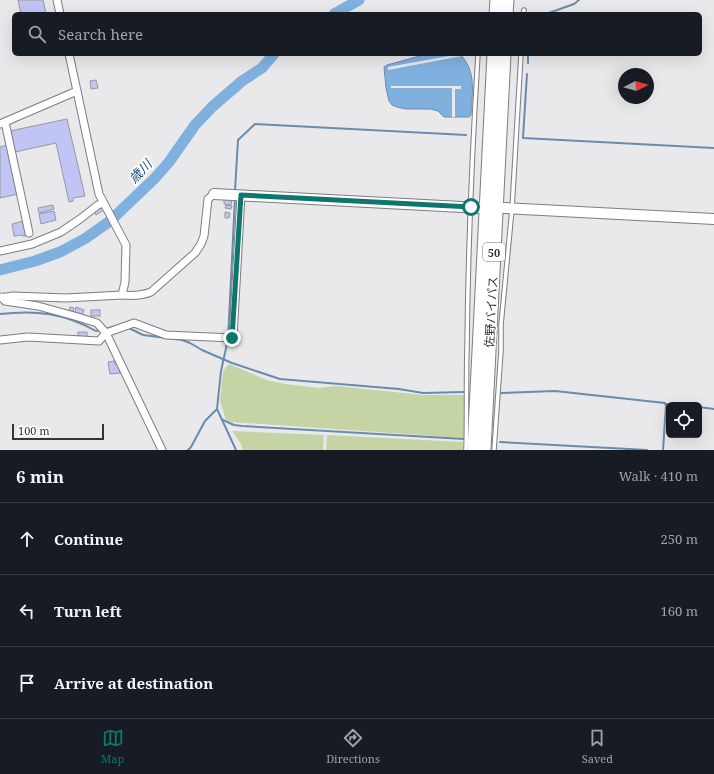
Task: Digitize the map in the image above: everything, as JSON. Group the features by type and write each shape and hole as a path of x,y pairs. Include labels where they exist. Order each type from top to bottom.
{"highway":[{"path":"496,12 497,0"},
{"path":"506,12 507,0"},
{"name":"佐野バイパス","path":"474,450 494,56"},
{"name":"佐野バイパス","path":"484,450 504,56"}],"street":[{"path":"57,0 60,12"},
{"path":"69,56 99,194 126,245 126,282 122,295"},
{"path":"30,233 2,123 78,91"},
{"path":"1,298 13,296 66,298 122,295 133,296 150,292 195,253 204,236 208,199 214,194 476,208"},
{"path":"104,330 134,323 166,335 232,338 241,195"},
{"path":"0,250 32,244 61,232 98,204 105,206"},
{"path":"508,208 714,219"},
{"path":"1,298 5,301 38,306 97,323 104,330 162,450"},
{"path":"0,340 28,337 99,341 104,330"}],"lane":[{"path":"466,450 467,348 476,208 473,132 478,56"},
{"path":"494,450 501,351 501,325 508,208 521,56"}],"green space":[{"path":"229,364 267,380 285,384 319,388 336,386 423,395 464,395 464,438 232,422 226,420 220,401 223,372"},
{"path":"232,431 324,435 323,450 243,450 241,444"},
{"path":"327,435 463,442 463,450 326,450"}],"water":[{"path":"420,56 461,56 469,68 471,75 471,115 469,117 444,117 438,111 431,109 406,109 392,105 389,101 386,88 384,67"}],"pier":[{"path":"449,56 462,56 388,70 388,67"},
{"path":"391,86 461,86 461,89 455,89 455,117 452,117 452,88 391,88"}],"building":[{"path":"18,0 43,0 46,12 21,12"},
{"path":"96,80 98,88 91,89 90,81"},
{"path":"67,119 85,196 73,198 73,201 69,202 56,143 15,152 10,131"},
{"path":"7,145 18,194 0,198 0,147"},
{"path":"224,199 232,199 231,205 224,204"},
{"path":"53,205 54,209 39,213 38,208"},
{"path":"226,205 232,206 231,209 225,208"},
{"path":"102,206 104,210 96,215 94,211"},
{"path":"54,211 56,220 41,224 39,214"},
{"path":"225,212 230,213 229,218 225,218"},
{"path":"23,221 26,236 14,236 12,224"},
{"path":"70,307 74,308 73,312 69,311"},
{"path":"76,307 84,310 82,315 75,312"},
{"path":"91,310 100,310 100,316 91,316"},
{"path":"78,332 87,332 87,337 78,336"},
{"path":"115,361 115,364 118,364 120,373 110,374 108,362"}],"waterway":[{"name":"歳川","path":"338,12 359,0"},
{"path":"552,12 574,4 579,0"},
{"name":"歳川","path":"0,270 35,261 60,252 86,238 110,221 155,178 169,162 195,125 212,107 242,81 262,68 272,56"},
{"path":"528,56 528,63"},
{"path":"527,74 523,138 714,148"},
{"path":"235,191 238,140 255,124 466,135"},
{"path":"217,409 221,371 228,339 235,198"},
{"path":"0,314 26,312 50,314 73,320 96,331 100,330"},
{"path":"105,329 120,325"},
{"path":"127,327 143,335 182,340 232,363 280,379 399,389 423,393 464,392"},
{"path":"501,393 555,391 665,403 663,450"},
{"path":"702,407 714,409"},
{"path":"188,450 205,421 217,409 236,450"},
{"path":"223,420 234,425 242,426 464,439"},
{"path":"500,442 647,450"}],"route":[{"path":"232,338 241,195 471,207"}]}
